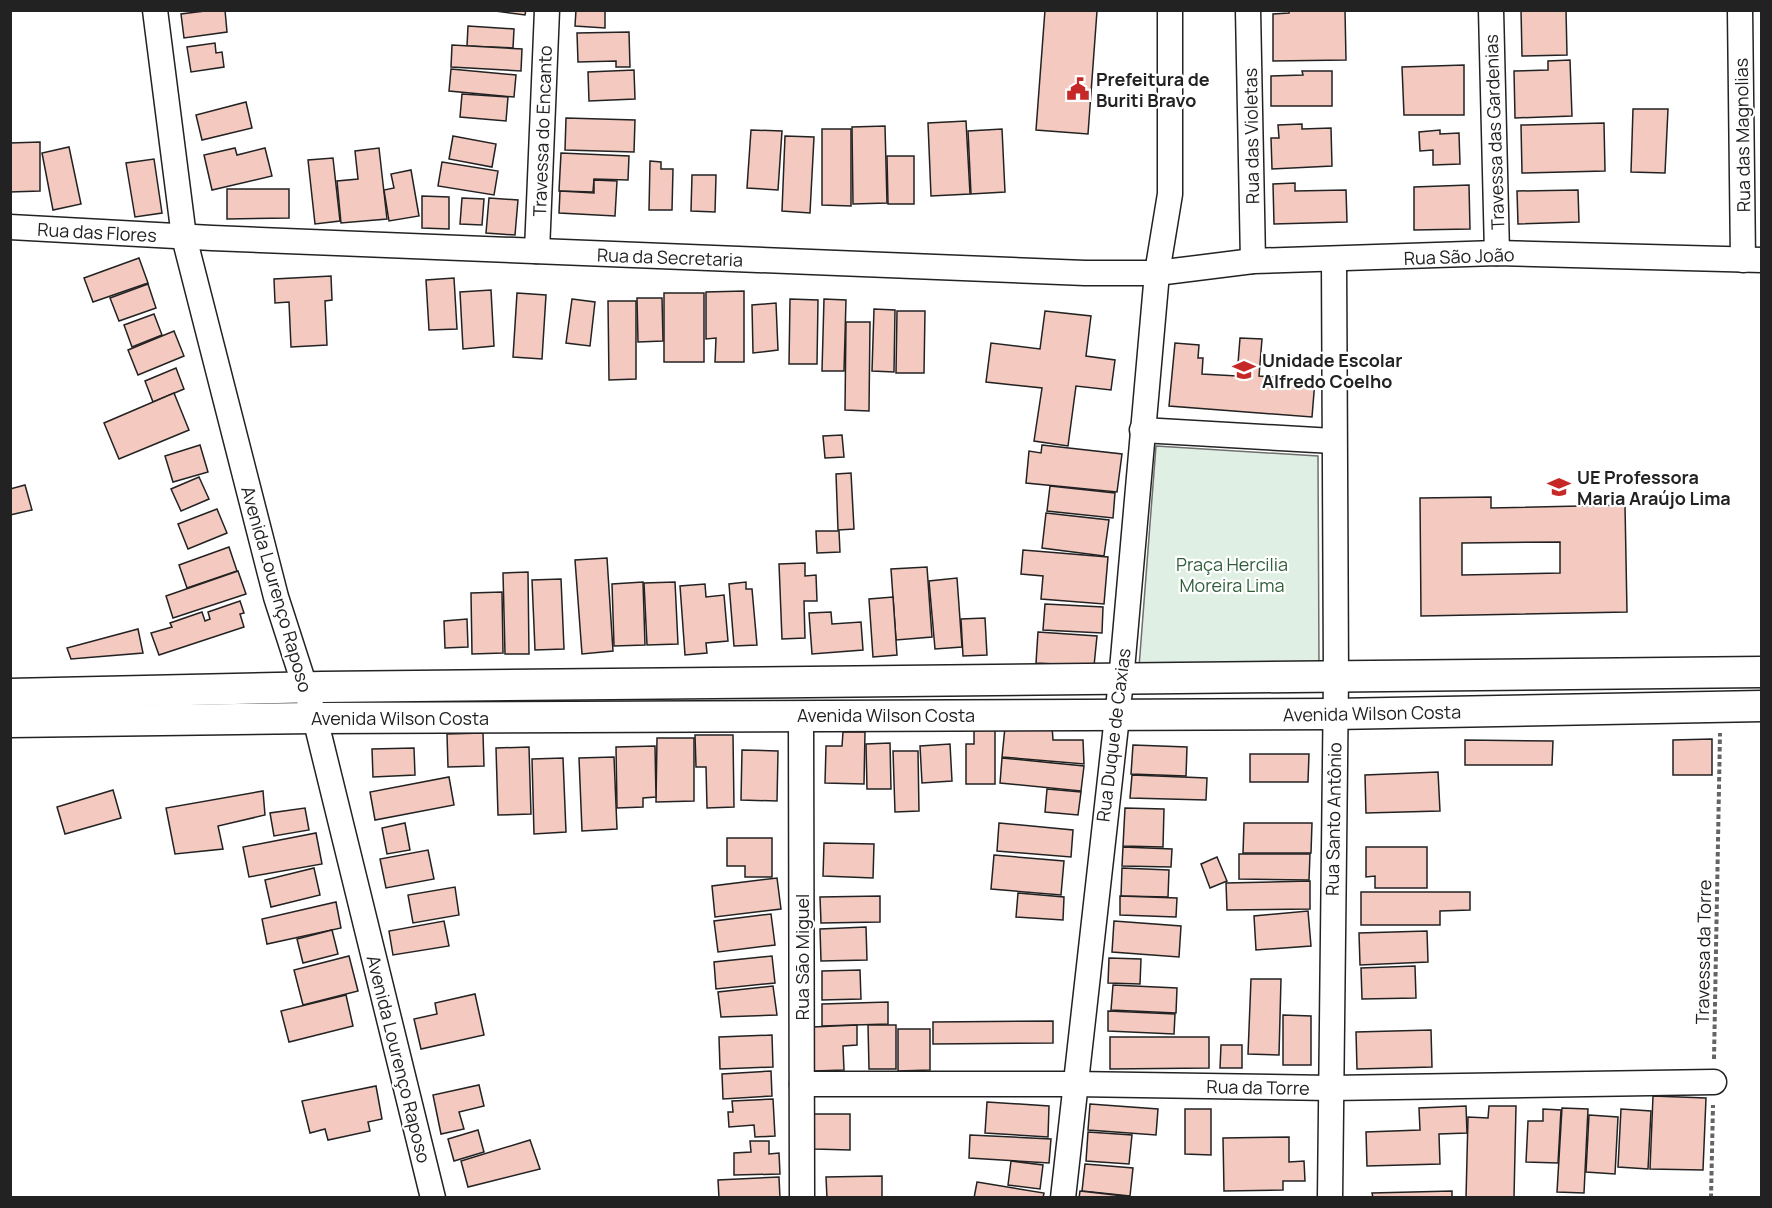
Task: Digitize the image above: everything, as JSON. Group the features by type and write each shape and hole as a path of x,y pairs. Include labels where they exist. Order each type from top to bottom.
{"street":[{"name":"Avenida Lourenço Raposo","path":"155,10 184,237 273,586 315,718 433,1197"},
{"name":"Travessa do Encanto","path":"537,251 547,10"},
{"path":"1157,273 1170,194 1170,10"},
{"name":"Rua das Violetas","path":"1248,10 1253,261"},
{"name":"Travessa das Gardenias","path":"1491,10 1497,254"},
{"name":"Rua das Magnolias","path":"1740,10 1752,260"},
{"name":"Rua das Flores","path":"10,227 184,237"},
{"name":"Rua da Secretaria","path":"184,237 1085,273 1157,273"},
{"name":"Rua São João","path":"1157,273 1253,261 1497,254 1752,260"},
{"name":"Rua Santo Antônio","path":"1330,1197 1336,676 1333,441 1334,260"},
{"name":"Rua Duque de Caxias","path":"1063,1197 1115,714 1121,681 1157,273"},
{"path":"1143,430 1333,441"},
{"path":"11,700 305,688 1121,681 1336,676 1761,672"},
{"name":"Avenida Wilson Costa","path":"11,700 315,718 1334,714 1761,706"},
{"name":"Rua São Miguel","path":"801,716 802,1197"},
{"name":"Rua da Torre","path":"802,1084 1074,1084 1330,1088 1714,1082"}],"path":[{"name":"Travessa da Torre","path":"1711,1197 1720,707"}],"green space":[{"name":"Praça Hercilia Moreira Lima","path":"1156,446 1318,456 1319,665 1139,667"}],"building":[{"path":"225,10 227,32 184,38 181,14"},
{"path":"488,10 526,10 525,15"},
{"path":"576,10 605,10 605,28 575,26"},
{"path":"1045,10 1097,11 1088,134 1036,130"},
{"path":"1289,10 1345,10 1346,60 1273,61 1273,14 1289,13"},
{"path":"1521,10 1566,10 1567,55 1522,56"},
{"path":"468,26 514,29 513,48 467,46"},
{"path":"629,32 630,67 616,67 616,61 578,62 577,33"},
{"path":"215,43 216,53 222,52 224,67 191,72 187,47"},
{"path":"452,45 522,49 521,71 451,67"},
{"path":"1570,60 1572,116 1515,118 1514,71 1548,70 1548,61"},
{"path":"1464,65 1464,115 1404,115 1402,67"},
{"path":"451,69 516,75 514,97 449,91"},
{"path":"634,70 635,99 589,101 588,72"},
{"path":"1302,71 1332,71 1332,106 1271,106 1271,76 1303,75"},
{"path":"462,94 508,97 506,121 460,117"},
{"path":"246,102 252,128 202,140 196,115"},
{"path":"1633,109 1668,109 1665,173 1631,172"},
{"path":"566,118 635,120 634,152 565,150"},
{"path":"966,121 970,194 931,196 928,123"},
{"path":"1604,123 1605,171 1522,173 1521,125"},
{"path":"1302,124 1302,129 1331,128 1332,166 1272,169 1271,138 1279,138 1278,125"},
{"path":"885,126 887,203 853,204 852,127"},
{"path":"822,129 851,129 851,206 822,205"},
{"path":"1002,129 1005,192 971,194 968,131"},
{"path":"751,130 782,131 778,190 747,188"},
{"path":"1440,130 1440,134 1459,133 1460,164 1433,165 1433,150 1420,151 1419,132"},
{"path":"453,136 496,144 492,167 449,159"},
{"path":"785,136 814,137 810,213 782,211"},
{"path":"40,142 40,191 10,192 10,143"},
{"path":"69,147 81,204 53,210 42,153"},
{"path":"235,148 237,155 265,148 272,176 212,190 204,155"},
{"path":"379,148 387,219 341,223 337,181 358,179 355,151"},
{"path":"561,153 629,156 628,180 594,179 593,192 559,191"},
{"path":"887,156 914,156 914,204 888,204"},
{"path":"333,158 340,221 315,224 308,160"},
{"path":"154,159 162,213 135,217 126,163"},
{"path":"650,161 661,162 661,169 673,169 672,210 649,210"},
{"path":"442,162 498,171 494,195 438,186"},
{"path":"411,170 419,216 389,221 384,190 394,188 391,174"},
{"path":"692,175 716,175 715,212 691,211"},
{"path":"594,180 617,181 615,216 559,213 560,191 594,193"},
{"path":"1295,183 1295,191 1346,190 1347,222 1274,224 1273,184"},
{"path":"1469,185 1470,229 1414,230 1414,187"},
{"path":"227,189 289,189 289,218 227,219"},
{"path":"1578,190 1579,222 1518,224 1517,191"},
{"path":"422,196 449,197 449,229 422,228"},
{"path":"462,198 484,199 482,225 460,224"},
{"path":"489,198 518,200 515,235 486,233"},
{"path":"139,258 148,283 93,302 84,278"},
{"path":"331,276 332,300 325,301 327,345 291,347 289,302 275,303 274,279"},
{"path":"454,278 457,329 429,330 426,280"},
{"path":"148,284 156,308 119,321 110,298"},
{"path":"491,290 494,346 463,349 460,292"},
{"path":"744,291 744,362 715,362 716,338 706,339 706,292"},
{"path":"517,293 546,295 542,359 513,357"},
{"path":"664,293 704,293 704,362 664,362"},
{"path":"637,298 662,298 663,341 638,342"},
{"path":"572,299 595,302 590,346 566,343"},
{"path":"790,299 818,300 817,364 789,364"},
{"path":"824,299 846,300 844,371 822,371"},
{"path":"608,301 636,301 636,379 609,380"},
{"path":"776,303 778,350 753,353 752,305"},
{"path":"874,309 895,310 894,372 872,371"},
{"path":"897,311 925,311 924,373 896,373"},
{"path":"1045,311 1091,316 1086,356 1115,360 1111,390 1076,386 1068,446 1034,441 1042,388 986,382 991,343 1040,349"},
{"path":"154,314 162,335 132,347 124,325"},
{"path":"846,322 870,322 869,411 845,410"},
{"path":"174,331 184,356 138,375 128,350"},
{"path":"1240,338 1262,339 1259,376 1315,380 1312,417 1169,406 1175,343 1199,345 1198,358 1203,358 1202,374 1237,376"},
{"path":"176,368 184,389 153,402 145,381"},
{"path":"174,393 189,430 119,459 104,423"},
{"path":"842,435 844,457 825,458 823,436"},
{"path":"200,445 208,472 173,482 165,456"},
{"path":"1042,445 1122,454 1117,492 1026,483 1029,451 1041,453"},
{"path":"851,473 854,529 838,530 836,474"},
{"path":"199,477 209,499 181,511 171,489"},
{"path":"25,485 32,510 10,515 10,489"},
{"path":"1050,486 1115,493 1113,518 1047,511"},
{"path":"1491,497 1491,508 1625,505 1627,612 1421,616 1420,498","holes":["1560,542 1560,573 1462,575 1462,543"]},
{"path":"217,509 227,533 188,549 178,524"},
{"path":"1046,513 1109,520 1104,556 1042,548"},
{"path":"816,531 839,531 840,552 817,553"},
{"path":"229,547 237,571 187,588 179,565"},
{"path":"1023,550 1108,557 1104,604 1041,599 1043,576 1021,574"},
{"path":"607,558 613,651 582,654 575,560"},
{"path":"805,563 805,576 816,575 817,601 804,601 805,638 782,639 779,564"},
{"path":"927,567 932,637 896,640 891,569"},
{"path":"238,571 246,594 173,618 166,596"},
{"path":"528,572 529,654 505,654 503,573"},
{"path":"957,578 962,647 935,649 929,581"},
{"path":"561,579 564,649 535,650 532,580"},
{"path":"643,582 645,645 614,646 612,584"},
{"path":"675,582 678,644 647,645 644,583"},
{"path":"746,582 746,589 752,589 757,645 734,646 729,584"},
{"path":"705,584 706,597 724,595 728,641 706,643 707,653 685,655 680,586"},
{"path":"502,592 503,653 472,654 471,593"},
{"path":"893,597 897,655 873,657 869,599"},
{"path":"240,601 244,613 240,614 244,627 159,655 151,633 172,627 170,623 202,612 205,621 210,619 208,612"},
{"path":"1045,604 1103,607 1102,633 1043,630"},
{"path":"831,612 832,624 861,622 863,650 812,654 809,613"},
{"path":"985,618 987,655 963,656 961,619"},
{"path":"467,619 468,647 445,648 444,621"},
{"path":"138,629 143,653 71,659 67,648"},
{"path":"1038,632 1097,636 1094,666 1036,663"},
{"path":"1052,726 1053,740 1083,740 1084,764 1002,757 1005,727"},
{"path":"974,728 995,728 995,784 966,784 966,744 974,744"},
{"path":"843,732 865,732 864,784 825,783 826,746 842,746"},
{"path":"483,733 484,766 448,767 447,734"},
{"path":"695,735 733,735 734,807 707,808 706,767 696,767"},
{"path":"657,738 694,738 694,801 656,802"},
{"path":"1712,739 1712,775 1673,775 1673,740"},
{"path":"1465,740 1553,741 1552,765 1465,765"},
{"path":"890,743 891,789 867,789 866,744"},
{"path":"950,744 952,781 922,783 920,746"},
{"path":"1133,745 1187,747 1186,776 1131,774"},
{"path":"655,746 656,797 643,798 643,807 617,808 616,747"},
{"path":"529,747 531,814 498,815 496,748"},
{"path":"414,748 415,775 373,777 372,749"},
{"path":"742,750 778,751 777,801 741,800"},
{"path":"893,751 918,751 919,811 895,812"},
{"path":"1250,754 1309,754 1308,782 1250,782"},
{"path":"614,757 617,829 582,831 579,758"},
{"path":"563,758 566,832 534,834 532,759"},
{"path":"1002,758 1084,766 1081,791 1000,783"},
{"path":"1438,772 1440,811 1366,813 1365,775"},
{"path":"1132,775 1207,778 1206,800 1130,798"},
{"path":"449,777 454,805 375,820 370,792"},
{"path":"1047,789 1081,792 1078,815 1045,812"},
{"path":"113,790 121,818 65,834 57,807"},
{"path":"263,791 265,815 218,826 223,849 175,854 166,808"},
{"path":"305,808 309,830 274,836 270,813"},
{"path":"1125,808 1164,809 1163,847 1123,846"},
{"path":"405,823 410,850 387,854 382,828"},
{"path":"999,823 1073,830 1071,857 997,851"},
{"path":"1244,823 1312,823 1311,853 1243,853"},
{"path":"316,833 322,864 249,877 243,847"},
{"path":"727,838 772,838 772,877 745,877 745,866 727,866"},
{"path":"824,843 874,844 873,878 823,876"},
{"path":"1123,847 1172,849 1171,867 1122,866"},
{"path":"1366,847 1427,847 1427,888 1375,888 1375,876 1366,877"},
{"path":"428,850 434,879 386,888 380,859"},
{"path":"1239,854 1310,854 1309,880 1239,879"},
{"path":"994,855 1064,861 1061,895 991,889"},
{"path":"1217,857 1227,881 1210,888 1201,864"},
{"path":"314,868 320,895 271,907 265,880"},
{"path":"1122,868 1169,870 1168,897 1121,896"},
{"path":"777,878 781,909 715,917 712,886"},
{"path":"1310,881 1310,909 1227,910 1226,883"},
{"path":"455,887 459,915 413,923 408,895"},
{"path":"1361,892 1470,892 1470,910 1440,911 1440,925 1361,925"},
{"path":"1018,893 1064,897 1063,920 1016,917"},
{"path":"880,896 880,922 821,923 820,897"},
{"path":"1120,896 1177,898 1176,917 1120,915"},
{"path":"336,902 341,928 267,944 262,919"},
{"path":"1308,911 1311,946 1256,950 1254,916"},
{"path":"771,914 775,945 718,952 714,921"},
{"path":"444,921 449,946 393,955 389,931"},
{"path":"1114,921 1181,926 1179,957 1112,952"},
{"path":"866,927 867,960 821,961 820,929"},
{"path":"332,930 338,954 303,963 297,939"},
{"path":"1427,931 1428,962 1360,965 1359,933"},
{"path":"349,956 358,991 303,1005 294,970"},
{"path":"772,956 775,983 716,989 714,962"},
{"path":"1109,958 1141,959 1140,984 1108,983"},
{"path":"1415,966 1416,998 1362,999 1361,968"},
{"path":"860,970 861,999 822,1000 822,971"},
{"path":"1251,979 1281,979 1279,1055 1248,1054"},
{"path":"1113,985 1177,988 1176,1013 1111,1010"},
{"path":"773,986 777,1015 721,1017 718,992"},
{"path":"475,994 484,1035 421,1049 414,1019 437,1014 435,1003"},
{"path":"346,995 353,1026 289,1042 281,1011"},
{"path":"888,1002 888,1024 822,1026 822,1004"},
{"path":"1108,1011 1175,1014 1174,1034 1108,1031"},
{"path":"1283,1015 1311,1016 1311,1065 1283,1065"},
{"path":"1053,1021 1053,1043 933,1044 933,1022"},
{"path":"857,1025 857,1045 843,1046 844,1070 814,1071 813,1027"},
{"path":"868,1025 896,1025 896,1069 869,1069"},
{"path":"898,1029 930,1029 930,1070 898,1071"},
{"path":"1431,1030 1432,1067 1357,1069 1356,1032"},
{"path":"772,1035 773,1067 720,1069 719,1037"},
{"path":"1110,1037 1209,1037 1209,1068 1110,1069"},
{"path":"1221,1045 1242,1045 1242,1068 1220,1068"},
{"path":"771,1071 772,1096 723,1099 722,1074"},
{"path":"479,1085 484,1106 459,1112 464,1129 441,1134 433,1095"},
{"path":"376,1086 382,1119 368,1122 370,1131 328,1140 325,1129 310,1133 302,1101"},
{"path":"1653,1096 1706,1098 1703,1170 1650,1169"},
{"path":"773,1099 775,1136 755,1137 754,1125 729,1127 728,1112 733,1112 732,1101"},
{"path":"987,1102 1049,1106 1048,1137 985,1133"},
{"path":"1090,1104 1158,1109 1156,1135 1088,1130"},
{"path":"1466,1106 1467,1133 1439,1134 1440,1164 1367,1166 1366,1132 1420,1130 1419,1108"},
{"path":"1489,1106 1516,1106 1514,1198 1466,1198 1468,1117 1488,1118"},
{"path":"1562,1108 1588,1109 1584,1193 1557,1192"},
{"path":"1185,1109 1211,1109 1211,1155 1185,1154"},
{"path":"1543,1109 1561,1110 1558,1163 1526,1162 1528,1121 1543,1121"},
{"path":"1621,1109 1651,1111 1648,1169 1618,1167"},
{"path":"814,1114 850,1114 850,1150 814,1149"},
{"path":"1589,1115 1618,1117 1615,1174 1586,1172"},
{"path":"478,1130 484,1152 454,1161 448,1139"},
{"path":"1088,1132 1132,1135 1129,1164 1086,1161"},
{"path":"970,1135 1051,1139 1049,1163 969,1158"},
{"path":"1289,1137 1289,1162 1304,1161 1305,1181 1283,1181 1283,1190 1224,1191 1223,1138"},
{"path":"530,1140 540,1169 468,1187 461,1161"},
{"path":"750,1141 769,1141 769,1154 779,1153 780,1174 734,1175 734,1153 751,1152"},
{"path":"1011,1161 1043,1165 1040,1189 1008,1185"},
{"path":"1085,1164 1133,1168 1130,1196 1082,1191"},
{"path":"882,1176 882,1198 827,1198 826,1177"},
{"path":"779,1177 780,1198 719,1198 718,1180"},
{"path":"977,1182 1044,1193 1043,1198 974,1198"},
{"path":"1080,1191 1141,1198 1079,1198"},
{"path":"1452,1191 1452,1198 1373,1198 1372,1193"}],"place":[{"name":"Prefeitura de Buriti Bravo","path":"1078,89"},
{"name":"Unidade Escolar Alfredo Coelho","path":"1244,370"},
{"name":"UE Professora Maria Araújo Lima","path":"1559,487"}]}
